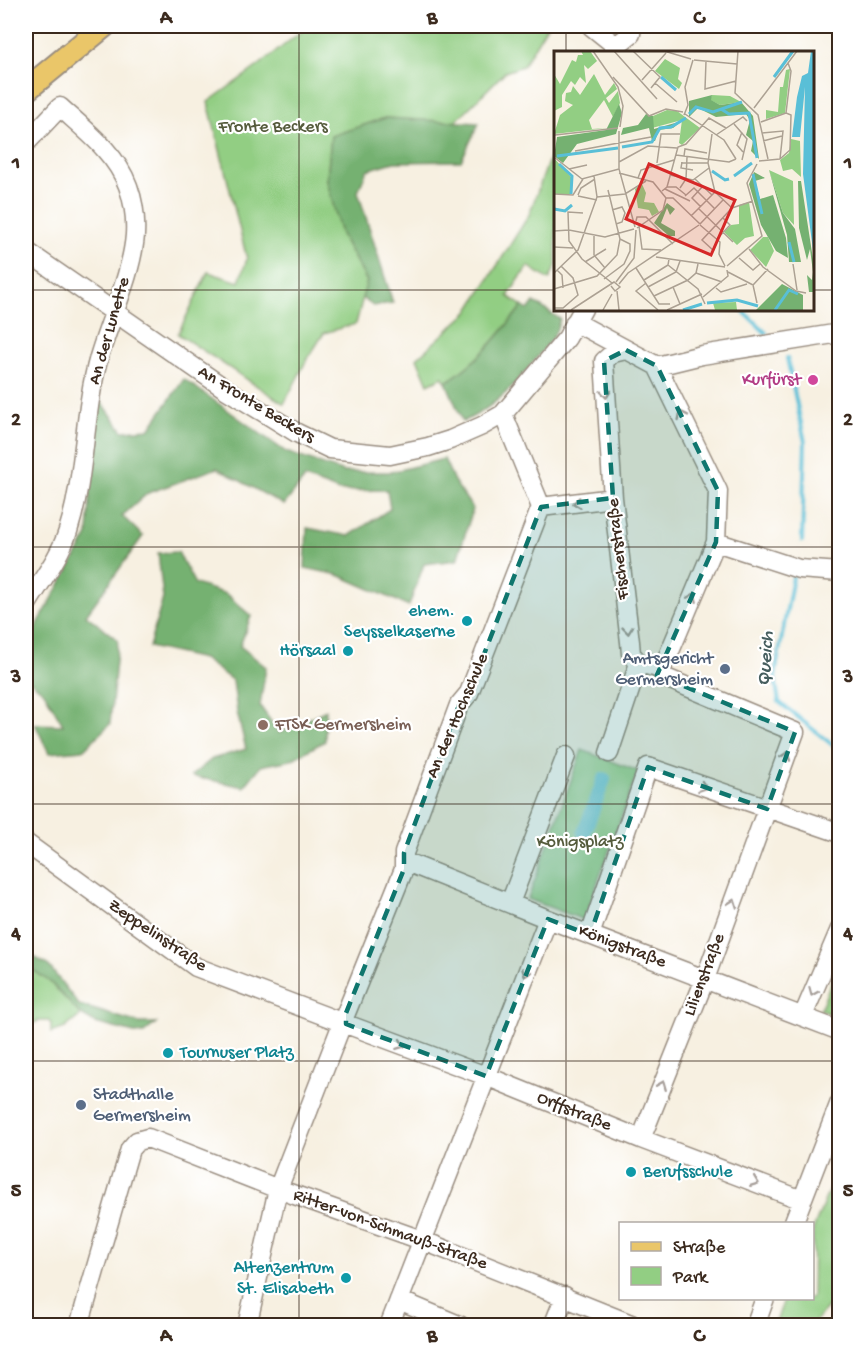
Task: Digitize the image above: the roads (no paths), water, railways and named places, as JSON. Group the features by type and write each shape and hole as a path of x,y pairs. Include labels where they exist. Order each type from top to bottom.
{"main road":[{"path":"26,90 104,26"}],"street":[{"path":"591,26 617,49 631,34 632,26"},
{"name":"An der Lunette","path":"26,143 60,107 93,137 117,164 128,186 135,234 132,255 99,358 80,478 68,532 26,606"},
{"name":"An Fronte Beckers","path":"26,251 227,390 297,434 330,449 390,455 428,447 482,426 502,414 567,338 579,316"},
{"path":"579,316 626,350 657,366 718,491 716,542 668,656 658,668 639,663 609,753"},
{"path":"657,366 702,356 839,335"},
{"name":"Fischerstraße","path":"626,350 613,353 604,361 613,498 631,654 639,663"},
{"path":"502,414 541,507 613,498"},
{"name":"An der Hochschule","path":"247,1326 278,1189 341,1023 404,869 404,853 459,705 469,693 541,507"},
{"path":"716,542 799,568 840,573"},
{"name":"Lilienstraße","path":"641,1139 705,979 795,732 666,678 658,668"},
{"path":"510,903 566,756"},
{"path":"590,935 648,767 840,833"},
{"name":"Zeppelinstraße","path":"26,843 196,967 341,1023"},
{"name":"Königstraße","path":"404,861 840,1031"},
{"path":"389,1326 548,919"},
{"path":"802,1017 838,936"},
{"name":"Orffstraße","path":"341,1023 486,1076 641,1139 802,1200"},
{"path":"794,1222 840,1102"},
{"name":"Ritter-von-Schmauß-Straße","path":"79,1326 130,1149 133,1144 148,1138 278,1189 424,1241 636,1326"},
{"path":"553,1326 565,1296"},
{"path":"399,1300 461,1326"},
{"path":"755,1326 765,1300"}],"waterway":[{"name":"Queich","path":"742,310 766,333"},
{"name":"Queich","path":"787,358 805,442 802,541"},
{"name":"Queich","path":"793,577 775,678 779,702 840,751"},
{"path":"584,833 604,779"}],"place":[{"name":"Kurfürst","path":"813,380"},
{"name":"ehem. Seysselkaserne","path":"467,621"},
{"name":"Hörsaal","path":"348,651"},
{"name":"Amtsgericht Germersheim","path":"725,669"},
{"name":"FTSK Germersheim","path":"263,725"},
{"name":"Tournuser Platz","path":"168,1053"},
{"name":"Stadthalle Germersheim","path":"81,1105"},
{"name":"Berufsschule","path":"631,1172"},
{"name":"Altenzentrum St. Elisabeth","path":"346,1278"}],"park label":[{"name":"Fronte Beckers","path":"273,127"},
{"name":"Königsplatz","path":"580,842"}]}
